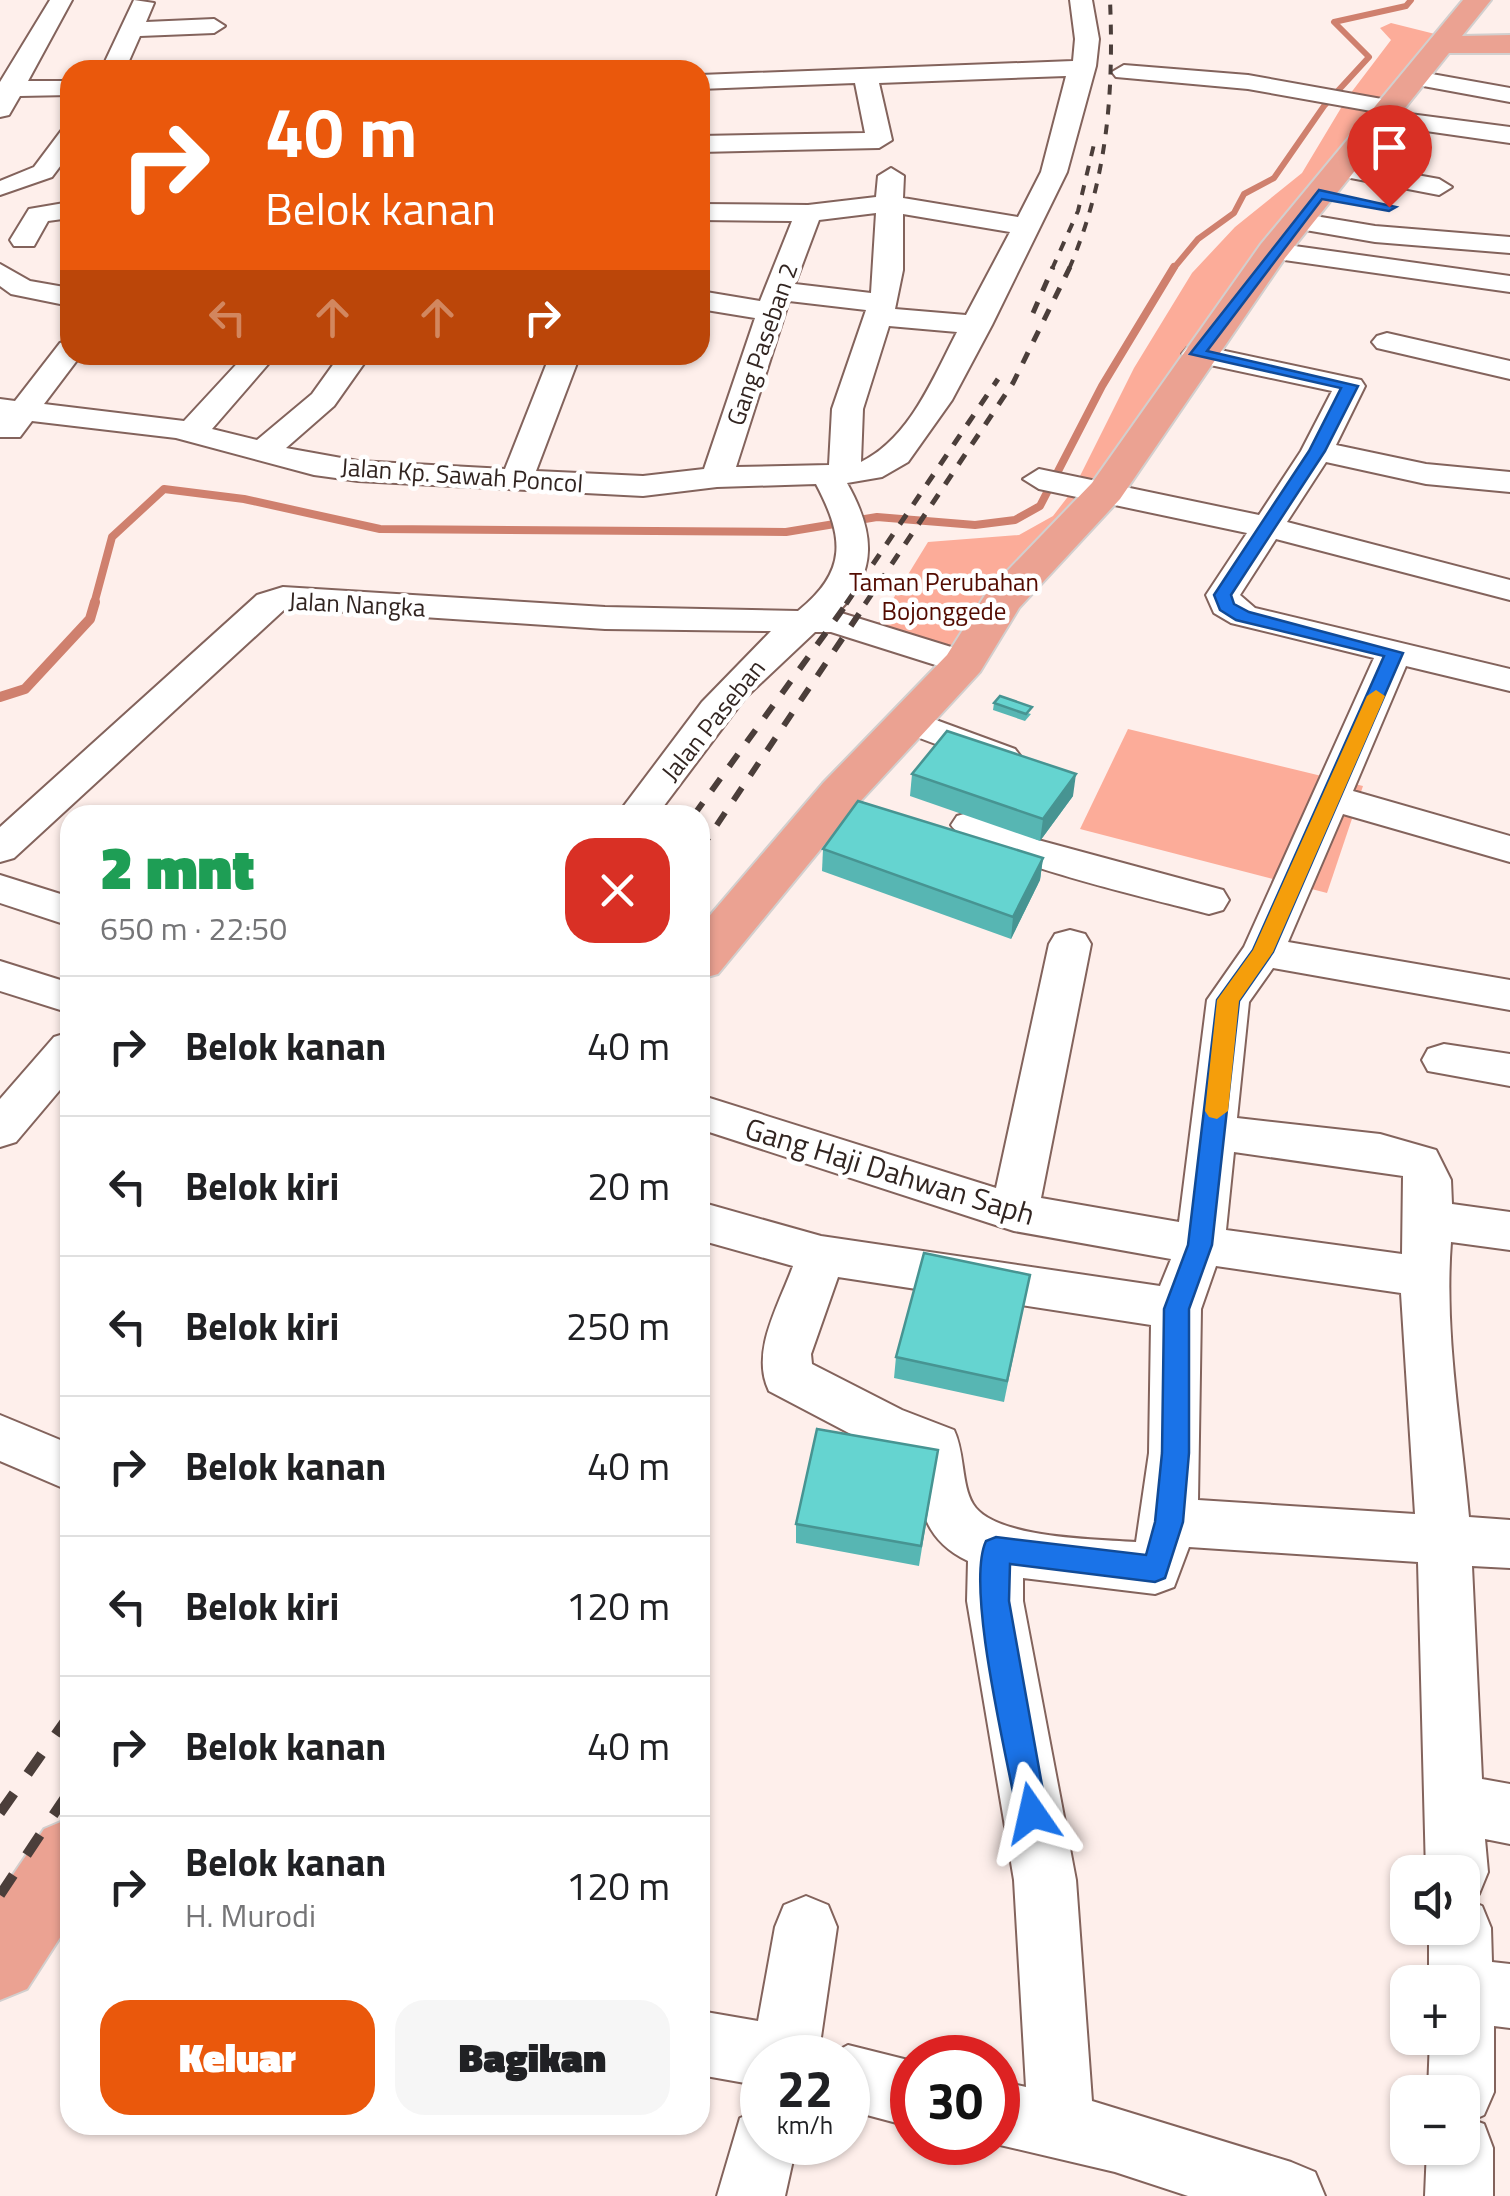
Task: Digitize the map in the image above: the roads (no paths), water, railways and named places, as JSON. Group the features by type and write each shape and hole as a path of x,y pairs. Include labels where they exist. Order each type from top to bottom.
{"main road":[{"path":"1459,21 1510,29"},
{"path":"1459,21 1510,44"},
{"path":"710,949 840,794 964,662 1002,601 1106,491 1197,354 1459,21"},
{"path":"0,1962 60,1870"}],"street":[{"path":"5,108 61,0"},
{"path":"118,60 144,0"},
{"path":"710,82 1080,68 1084,66 1087,39 1081,0"},
{"path":"132,28 214,26"},
{"path":"0,48 33,48"},
{"path":"842,499 872,470 897,455 938,400 1065,144 1080,68"},
{"path":"1124,72 1248,82 1344,100 1397,102 1510,96"},
{"name":"Jalan Paseban","path":"645,805 718,709 769,652 810,622 854,557 842,499 843,458 851,390 881,309 891,176 866,76"},
{"path":"5,108 60,91"},
{"path":"1397,102 1510,136"},
{"path":"3,195 43,172 60,136"},
{"path":"710,144 879,140"},
{"path":"1316,207 1439,187"},
{"path":"710,212 808,213 889,204 1024,226"},
{"path":"1316,207 1436,239 1510,245"},
{"path":"1316,207 1430,275 1510,284"},
{"path":"1407,210 1440,220 1436,239"},
{"path":"24,240 38,216 60,212"},
{"name":"Gang Paseban 2","path":"717,477 774,301 808,213"},
{"path":"0,272 21,288 60,295"},
{"path":"1430,275 1397,332 1508,364"},
{"path":"710,300 881,309 978,325"},
{"path":"1197,354 1346,382 1350,386 1317,451 1223,595 1226,606 1243,616 1510,680"},
{"path":"0,438 13,409 60,360"},
{"path":"191,433 252,365"},
{"path":"264,451 323,400 349,365"},
{"path":"517,480 562,365"},
{"name":"Jalan Kp. Sawah Poncol","path":"13,409 191,433 358,471 643,486 717,477 784,476 842,499"},
{"path":"1317,451 1426,474 1510,482"},
{"path":"1053,482 1268,527 1510,590"},
{"name":"Jalan Nangka","path":"0,849 269,602 283,597 605,618 851,625 964,662"},
{"path":"821,1255 786,1354 787,1376 884,1426 936,1446 947,1512 957,1528 996,1550 1155,1569 1169,1522 1176,1453 1176,1309 1200,1245 1228,1000 1263,952 1394,653"},
{"path":"906,720 986,748 1008,760 1014,774"},
{"path":"840,794 877,810"},
{"path":"1332,798 1510,849"},
{"path":"963,824 1024,849 1209,900"},
{"path":"0,889 60,909"},
{"path":"1014,1212 1037,1092 1051,1054 1070,944"},
{"path":"1263,952 1510,995"},
{"path":"0,976 60,995"},
{"path":"0,1130 60,1060"},
{"path":"1444,1060 1510,1070"},
{"name":"Gang Haji Dahwan Saph","path":"710,1115 1014,1212 1200,1245 1426,1276"},
{"path":"1214,1132 1380,1152 1420,1162 1428,1180 1426,1276 1444,1541 1455,1855"},
{"path":"1429,1220 1510,1230"},
{"path":"710,1225 821,1255 1176,1309"},
{"path":"0,1436 60,1463"},
{"path":"1169,1522 1510,1544"},
{"path":"996,1550 995,1601 1045,1880 1061,2130"},
{"path":"1452,1804 1510,1814"},
{"path":"789,2035 806,1926"},
{"path":"1480,1992 1510,1996"},
{"path":"710,2045 740,2050"},
{"path":"1020,2120 1114,2139 1277,2195"},
{"path":"751,2196 758,2165"},
{"path":"1459,2196 1460,2165"}],"waterway":[{"path":"1173,269 1198,239 1234,213 1244,194 1274,178 1324,106 1369,57 1334,22 1406,6 1411,0"},
{"path":"94,604 112,537 164,489 244,499 380,529 786,532 877,517 975,525 1015,520 1040,506 1102,386 1174,267"},
{"path":"0,697 25,689 90,619 95,602"}],"railway":[{"path":"1069,269 1100,170 1109,104 1110,0"},
{"path":"1052,269 1078,211 1095,140"},
{"path":"1033,313 1053,267"},
{"path":"865,604 1013,383 1070,267"},
{"path":"846,604 998,379"},
{"path":"701,805 848,602"},
{"path":"710,835 867,602"},
{"path":"0,1813 60,1728"},
{"path":"0,1895 60,1805"}],"park label":[{"name":"Taman Perubahan Bojonggede","path":"944,596"}]}
